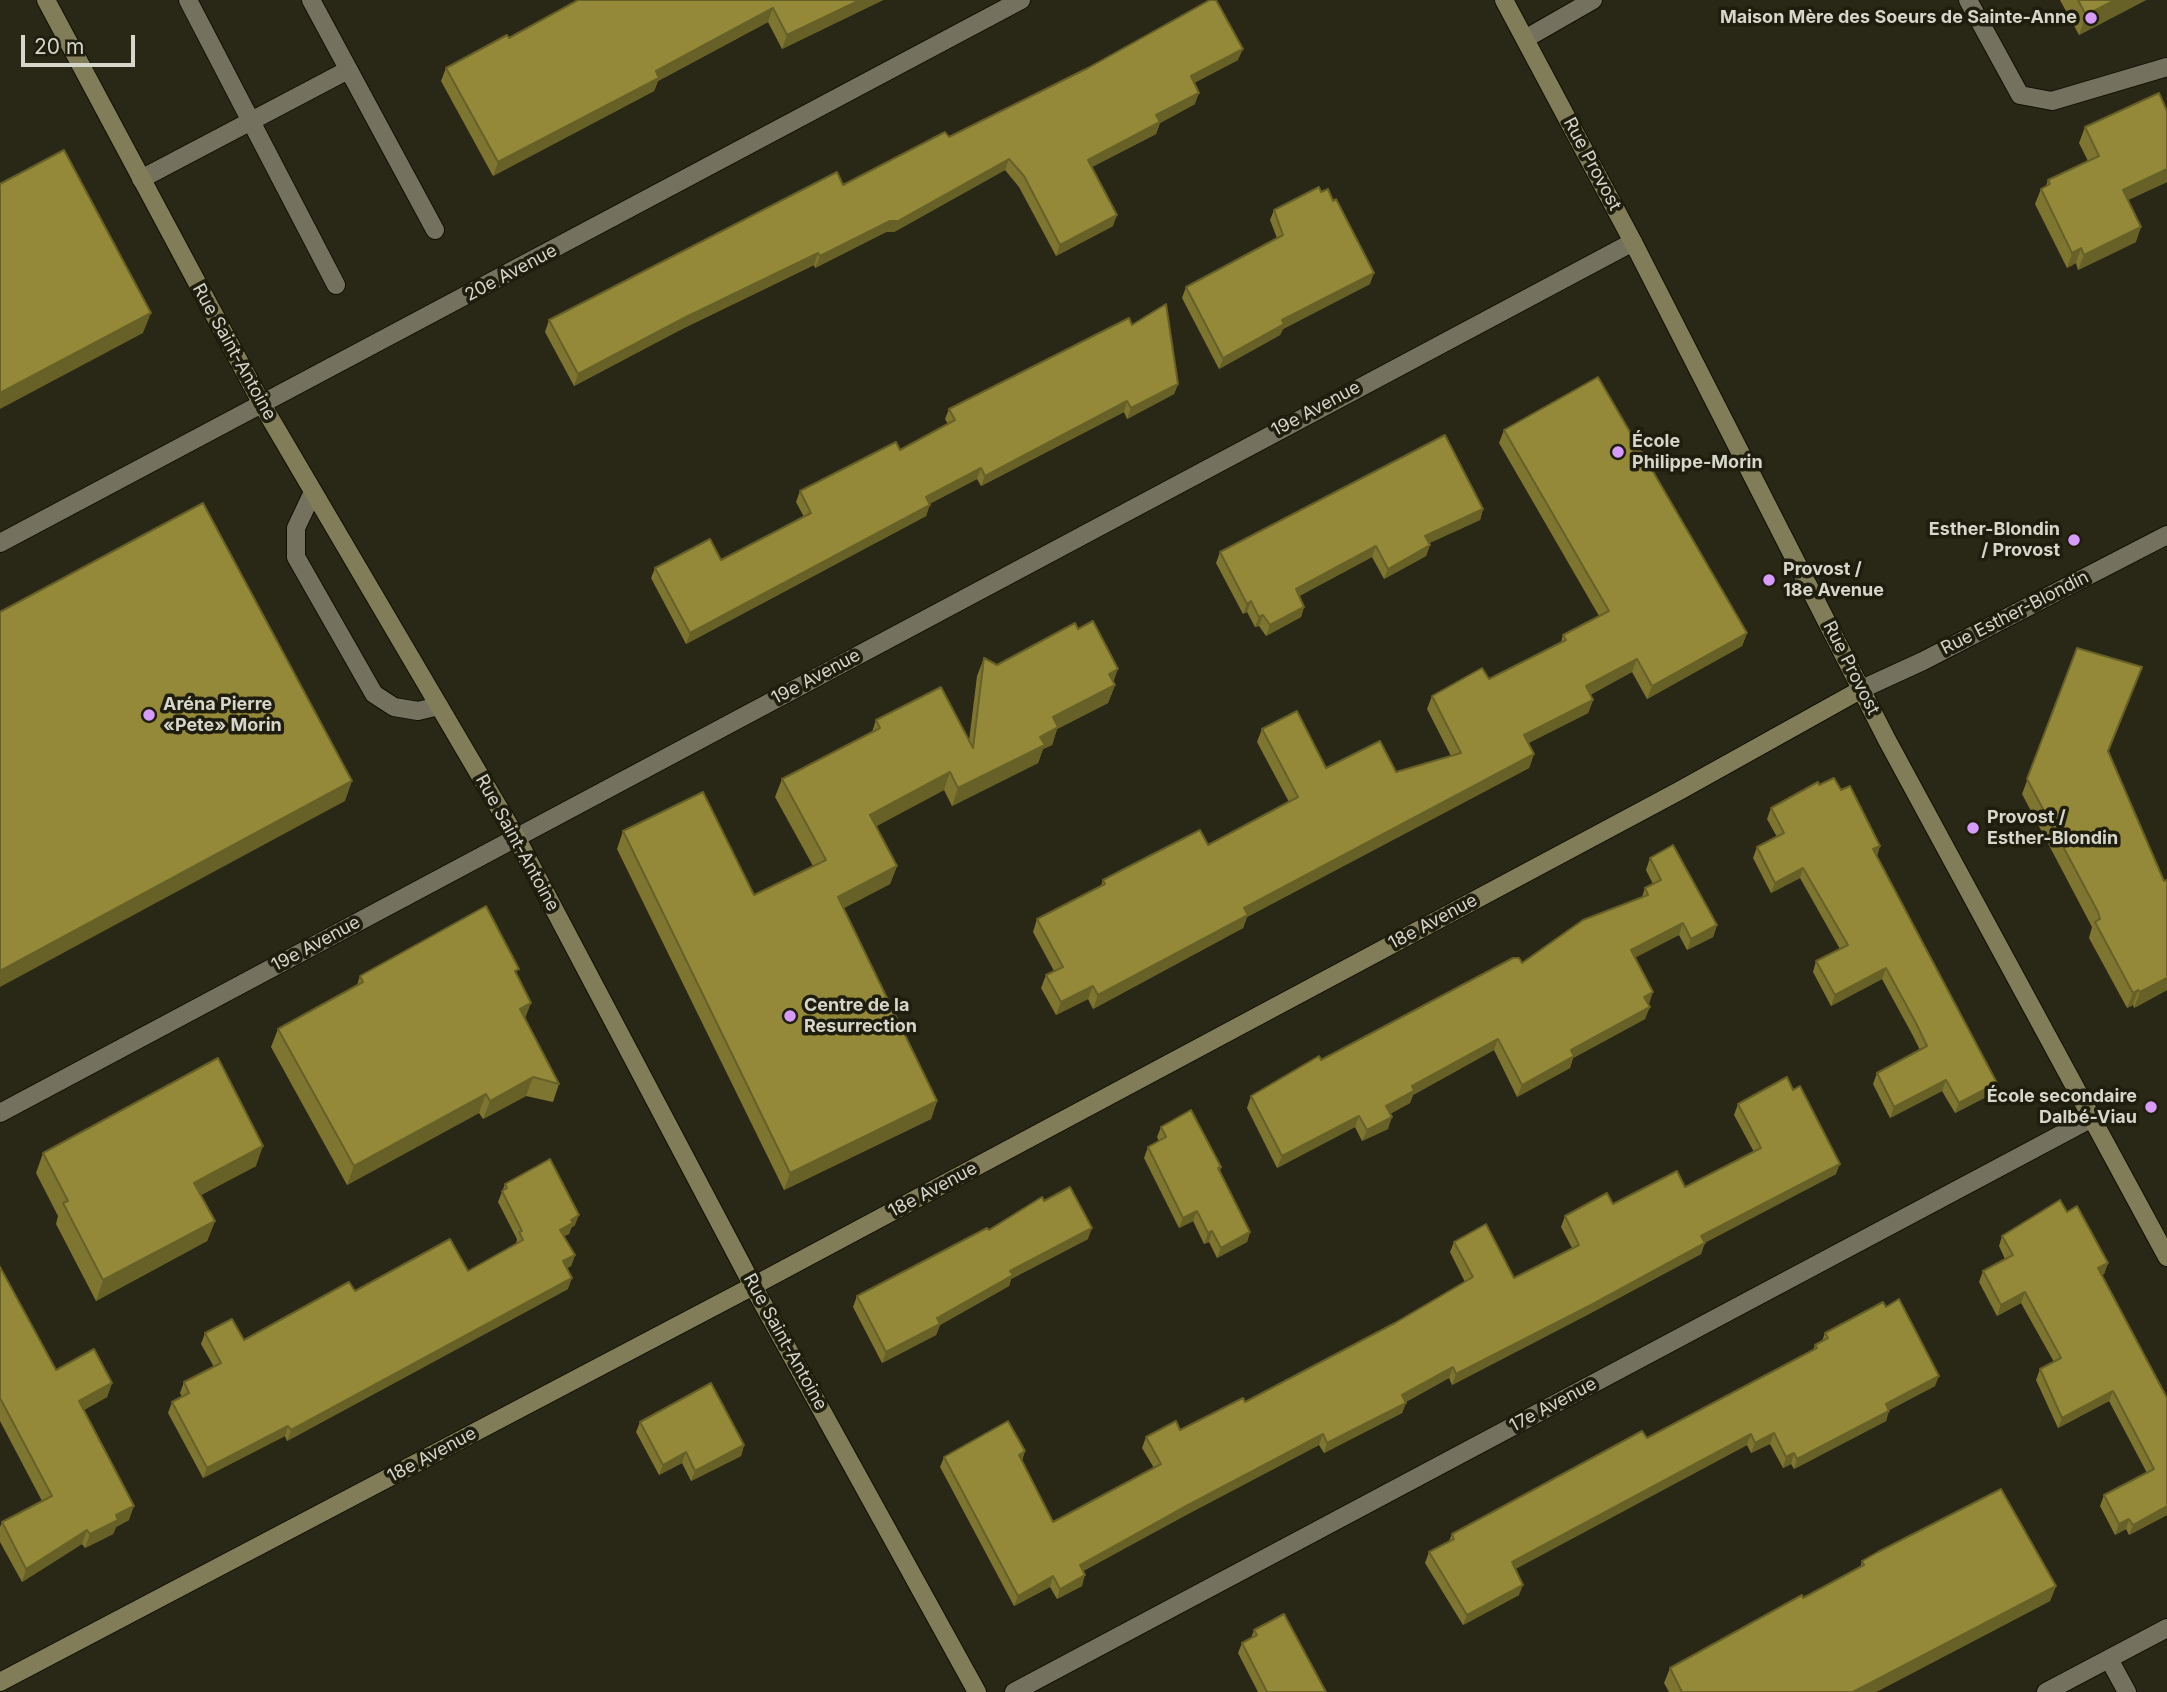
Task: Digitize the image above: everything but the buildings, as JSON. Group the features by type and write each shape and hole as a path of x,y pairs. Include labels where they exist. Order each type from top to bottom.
{"street":[{"name":"Rue Saint-Antoine","path":"46,0 263,406 516,837 753,1286 977,1692"},
{"path":"188,0 336,285"},
{"path":"311,0 435,230"},
{"name":"20e Avenue","path":"0,543 263,406 1021,0"},
{"name":"Rue Provost","path":"1504,0 1633,242 1862,689 2167,1257"},
{"path":"1525,39 1593,0"},
{"path":"1968,0 2020,95 2052,100 2167,67"},
{"path":"141,179 348,70"},
{"name":"19e Avenue","path":"0,1113 1633,242"},
{"path":"313,492 296,528 296,557 374,694 394,707 418,711 439,706"},
{"name":"Rue Esther-Blondin","path":"1862,689 1923,661 2167,535"},
{"name":"18e Avenue","path":"0,1682 753,1286 1667,797 1862,689"},
{"name":"17e Avenue","path":"1014,1692 2092,1118"},
{"path":"2046,1692 2167,1628"},
{"path":"2109,1658 2127,1692"}],"place":[{"name":"Maison Mère des Soeurs de Sainte-Anne","path":"2091,18"},
{"name":"École Philippe-Morin","path":"1618,452"},
{"name":"Esther-Blondin / Provost","path":"2074,540"},
{"name":"Provost / 18e Avenue","path":"1769,580"},
{"name":"Aréna Pierre «Pete» Morin","path":"149,715"},
{"name":"Provost / Esther-Blondin","path":"1973,828"},
{"name":"Centre de la Resurrection","path":"790,1016"},
{"name":"École secondaire Dalbé-Viau","path":"2151,1107"}]}
